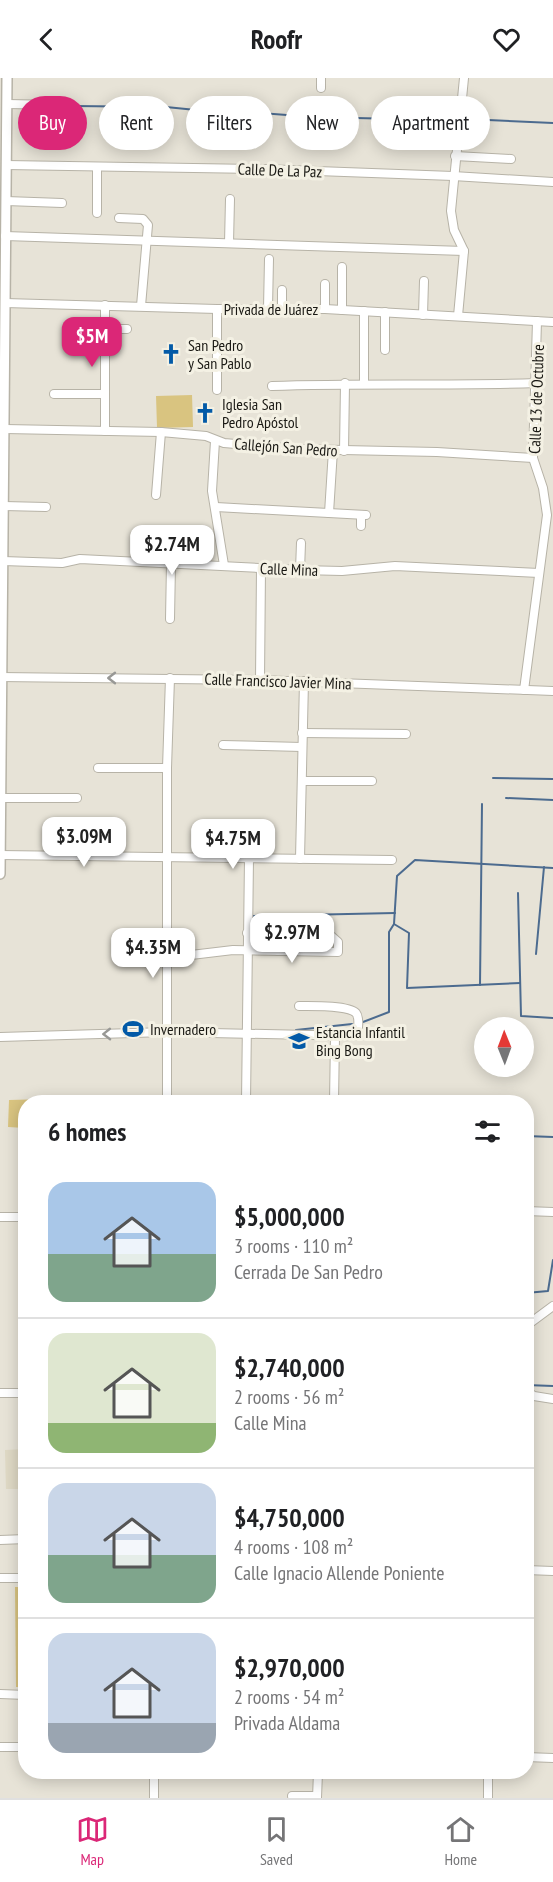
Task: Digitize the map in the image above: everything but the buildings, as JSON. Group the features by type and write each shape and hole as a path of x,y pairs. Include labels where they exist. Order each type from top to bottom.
{"main road":[{"path":"0,874 5,429 2,410 5,236 3,224 6,201 7,78"}],"street":[{"path":"321,78 321,88"},
{"path":"458,316 464,251 451,219 453,176 464,78"},
{"path":"7,104 18,104"},
{"path":"455,156 512,159"},
{"name":"Calle De La Paz","path":"6,165 263,169 553,182"},
{"path":"97,213 98,167"},
{"path":"229,243 230,199"},
{"path":"6,201 62,203"},
{"path":"119,218 138,218 146,221 147,240 141,306"},
{"path":"5,236 464,251"},
{"path":"268,258 268,308"},
{"path":"342,267 342,310"},
{"path":"423,315 424,281"},
{"path":"325,284 325,309"},
{"path":"282,290 282,308"},
{"name":"Privada de Juárez","path":"4,303 217,309 325,309 553,322"},
{"path":"105,305 105,431"},
{"path":"217,309 217,390"},
{"path":"364,311 364,383"},
{"path":"385,312 385,350"},
{"name":"Calle 13 de Octubre","path":"524,690 547,515 546,502 533,458 537,321"},
{"path":"105,328 127,329"},
{"path":"344,451 345,383"},
{"path":"272,386 364,383 465,386 536,383"},
{"path":"54,394 105,394"},
{"name":"Callejón San Pedro","path":"5,429 161,432 206,436 214,441 296,449 437,452 533,458"},
{"path":"156,495 161,432"},
{"path":"214,441 212,491 224,566"},
{"path":"329,513 333,450"},
{"path":"3,502 46,507"},
{"path":"216,507 364,515 361,526"},
{"path":"300,570 301,543"},
{"name":"Calle Mina","path":"3,561 62,563 80,559 342,571 395,566 539,573"},
{"path":"170,619 171,564"},
{"path":"260,680 261,568"},
{"name":"Calle Francisco Javier Mina","path":"1,677 304,681 553,691"},
{"path":"167,1095 165,1032 167,768 170,678"},
{"path":"300,859 304,681"},
{"path":"303,733 406,734"},
{"path":"222,745 303,747"},
{"path":"98,768 167,768"},
{"path":"303,781 372,782"},
{"path":"1,798 77,798"},
{"path":"0,855 392,860"},
{"path":"246,1095 249,858"},
{"path":"166,958 214,951 338,952 338,942 329,934 316,931 247,933"},
{"path":"277,932 278,951"},
{"path":"0,1037 165,1032 357,1036 357,1014 344,1008 299,1006"},
{"path":"334,1095 335,1037"},
{"path":"534,1211 553,1212"},
{"path":"0,1217 18,1217"},
{"path":"534,1320 553,1306"},
{"path":"0,1394 18,1393"},
{"path":"534,1396 553,1399"},
{"path":"0,1540 18,1539"},
{"path":"534,1570 553,1571"},
{"path":"0,1578 18,1578"},
{"path":"0,1694 18,1695"},
{"path":"0,1747 18,1747"},
{"path":"534,1757 553,1758"},
{"path":"154,1779 154,1798"},
{"path":"292,1796 317,1797 318,1779"},
{"path":"488,1779 488,1798"}],"shaded area":[{"path":"192,395 193,427 157,428 156,396"},
{"path":"9,1100 18,1100 18,1128 8,1127"},
{"path":"18,1449 18,1489 6,1489 5,1450"},
{"path":"15,1587 18,1587 18,1687 16,1687"}],"waterway":[{"path":"87,106 166,107 216,112 236,111 371,118"},
{"path":"490,120 553,123"},
{"path":"493,778 553,779"},
{"path":"506,798 553,800"},
{"path":"480,985 482,804"},
{"path":"363,1022 389,1012 389,932 394,924 397,876 415,860 553,868"},
{"path":"536,954 544,867"},
{"path":"518,893 521,1016 553,1018"},
{"path":"251,916 395,913"},
{"path":"394,924 409,933 407,988 520,983"},
{"path":"296,1030 352,1024"},
{"path":"534,1136 553,1137"},
{"path":"534,1292 548,1291 553,1260"},
{"path":"534,1385 553,1386"}],"place":[{"name":"San Pedro y San Pablo","path":"171,354"},
{"name":"Iglesia San Pedro Apóstol","path":"205,413"},
{"name":"Invernadero","path":"133,1029"},
{"name":"Estancia Infantil Bing Bong","path":"299,1041"}]}
